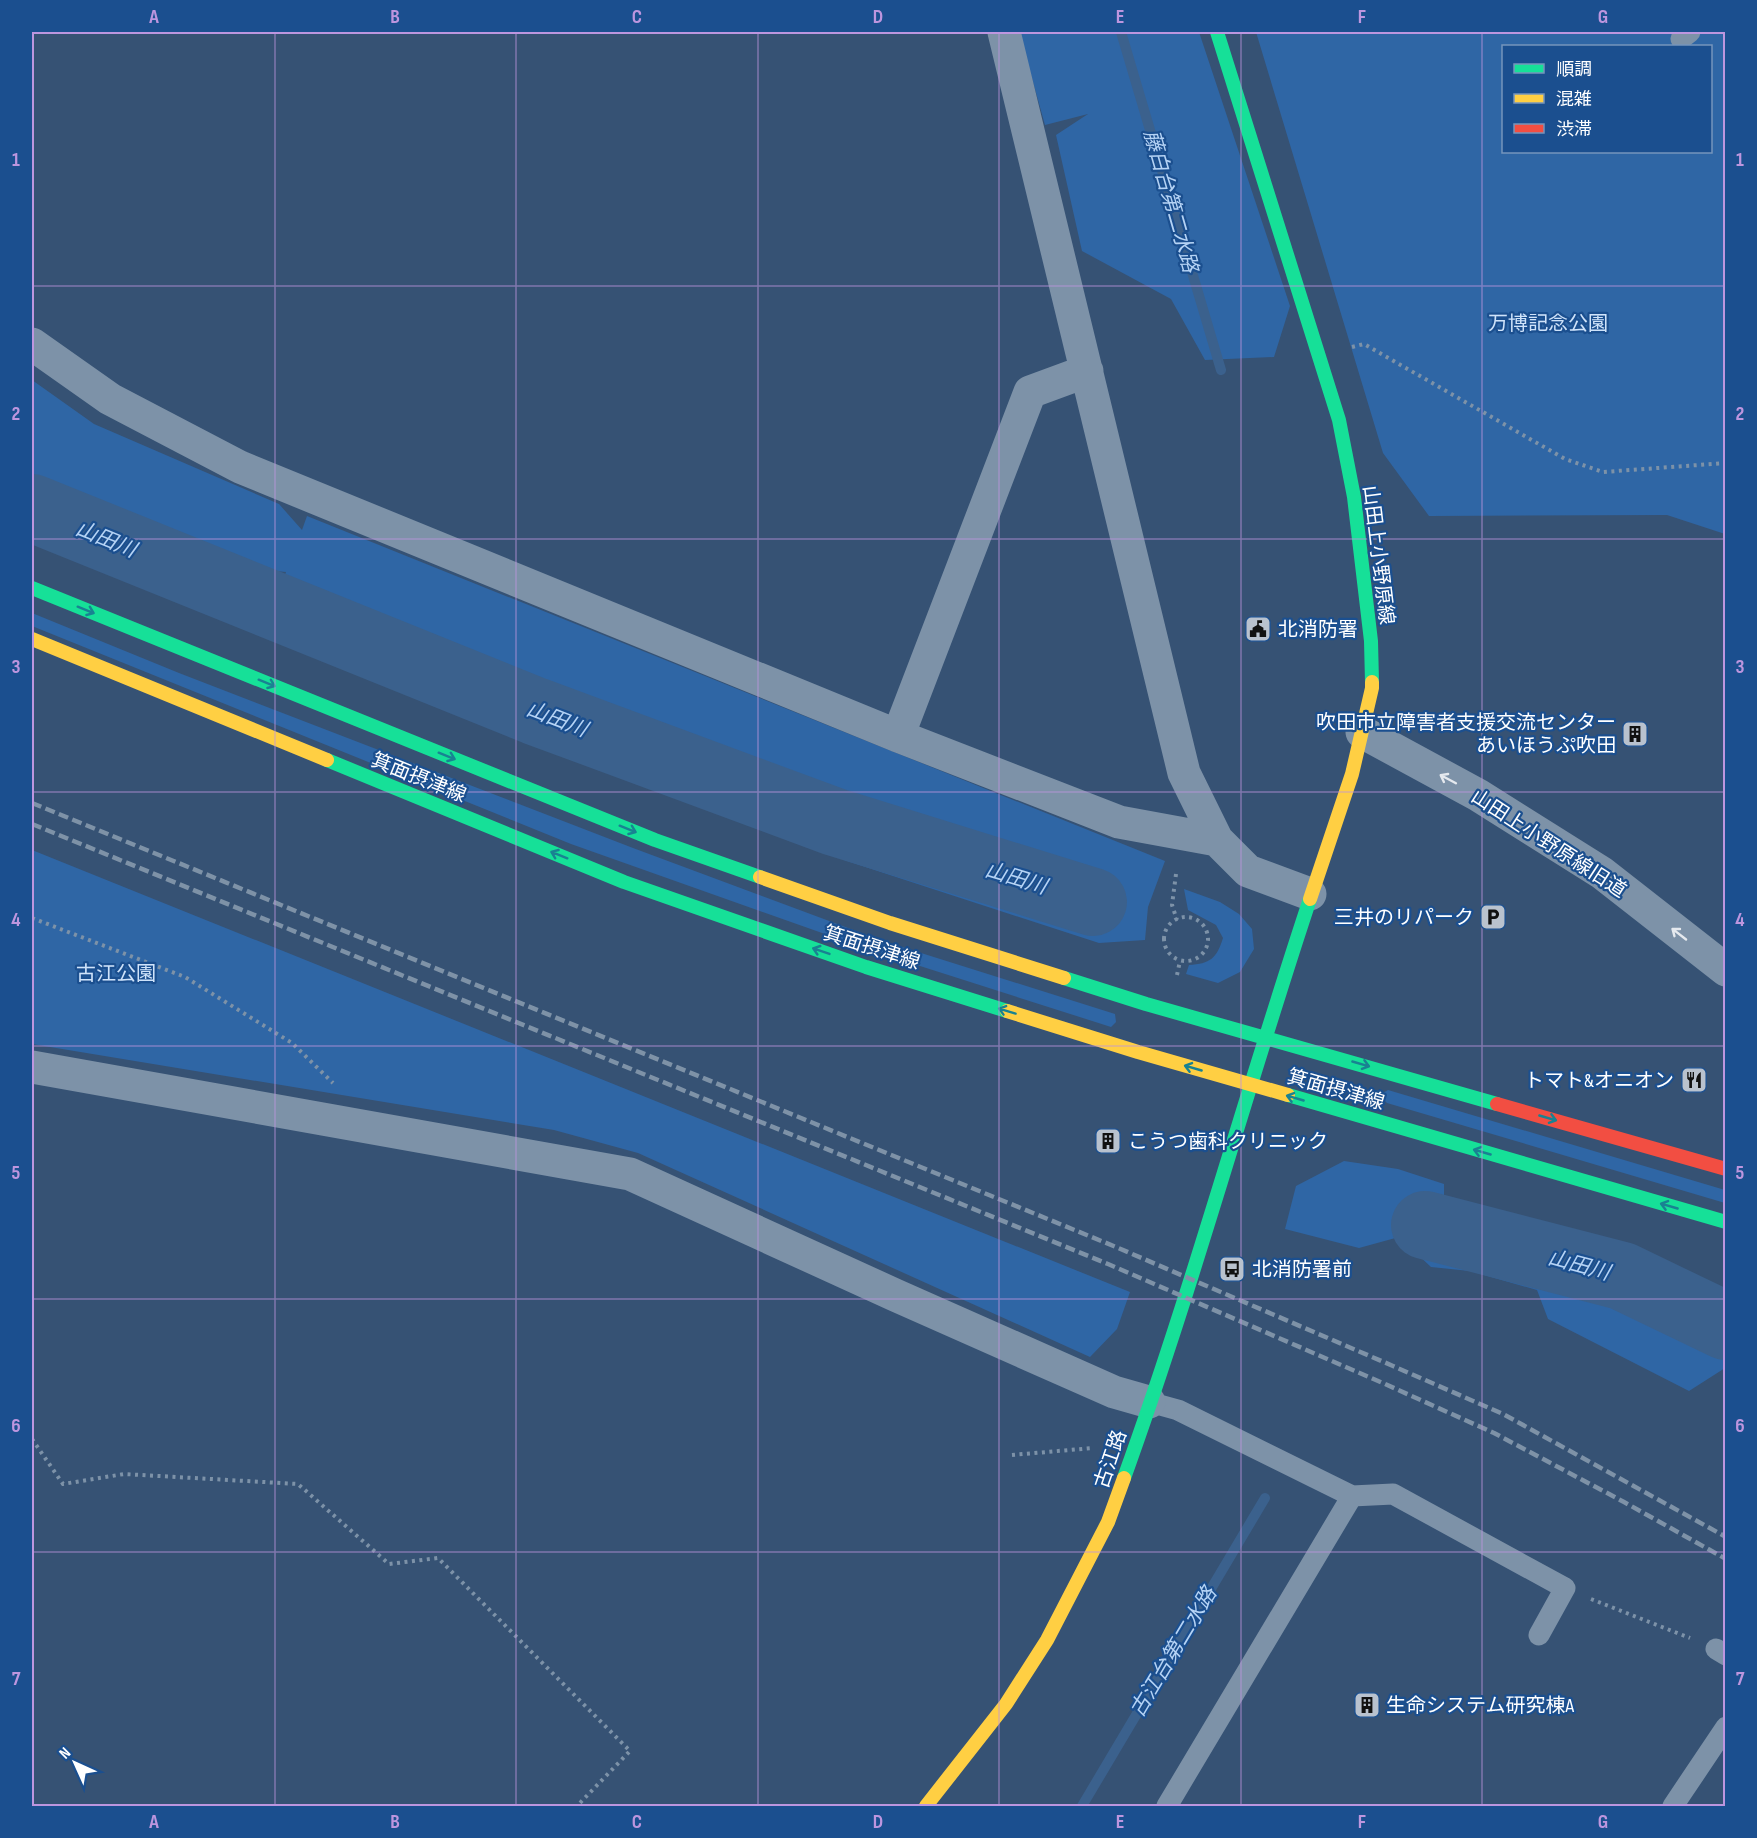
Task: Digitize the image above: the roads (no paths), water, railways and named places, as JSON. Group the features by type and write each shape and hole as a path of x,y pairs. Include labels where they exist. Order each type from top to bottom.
{"main road":[{"name":"山田上小野原線","path":"1217,32 1339,420 1354,497 1371,641 1371,688 1352,774 1310,894 1250,1085"},
{"name":"箕面摂津線","path":"32,588 655,840 890,923 1146,1004 1725,1169"},
{"name":"箕面摂津線","path":"32,639 624,882 866,967 1138,1052 1725,1222"},
{"name":"古江路","path":"926,1806 1006,1704 1047,1640 1108,1522 1213,1207 1250,1085"}],"street":[{"path":"1004,32 1184,773 1217,840 1248,871 1310,894"},
{"path":"32,344 110,399 240,467 898,736 1119,822 1217,840"},
{"path":"898,736 1030,392 1087,371"},
{"name":"山田上小野原線旧道","path":"1362,732 1478,795 1602,873 1725,970"},
{"path":"32,1067 630,1174 1114,1392 1149,1402"}],"lane":[{"path":"1149,1402 1178,1410 1352,1496 1393,1494 1565,1588 1539,1635"},
{"path":"1167,1806 1352,1496"},
{"path":"1673,1806 1725,1727"}],"waterway":[{"name":"藤白台第二水路","path":"1121,32 1221,370"},
{"name":"山田川","path":"32,508 535,711 835,822 1093,902"},
{"name":"山田川","path":"1425,1225 1622,1276 1726,1326"},
{"name":"古江台第二水路","path":"1082,1806 1265,1498"}],"railway":[{"path":"32,803 1116,1247 1393,1366 1503,1414 1726,1537"},
{"path":"32,824 1108,1264 1385,1384 1494,1433 1726,1559"}],"place":[{"name":"北消防署","path":"1258,629"},
{"name":"吹田市立障害者支援交流センター あいほうぷ吹田","path":"1635,734"},
{"name":"三井のリパーク","path":"1493,917"},
{"name":"トマト&オニオン","path":"1694,1080"},
{"name":"こうつ歯科クリニック","path":"1108,1141"},
{"name":"北消防署前","path":"1232,1269"},
{"name":"生命システム研究棟A","path":"1367,1705"}],"park label":[{"name":"万博記念公園","path":"1548,323"},
{"name":"古江公園","path":"116,973"}]}
